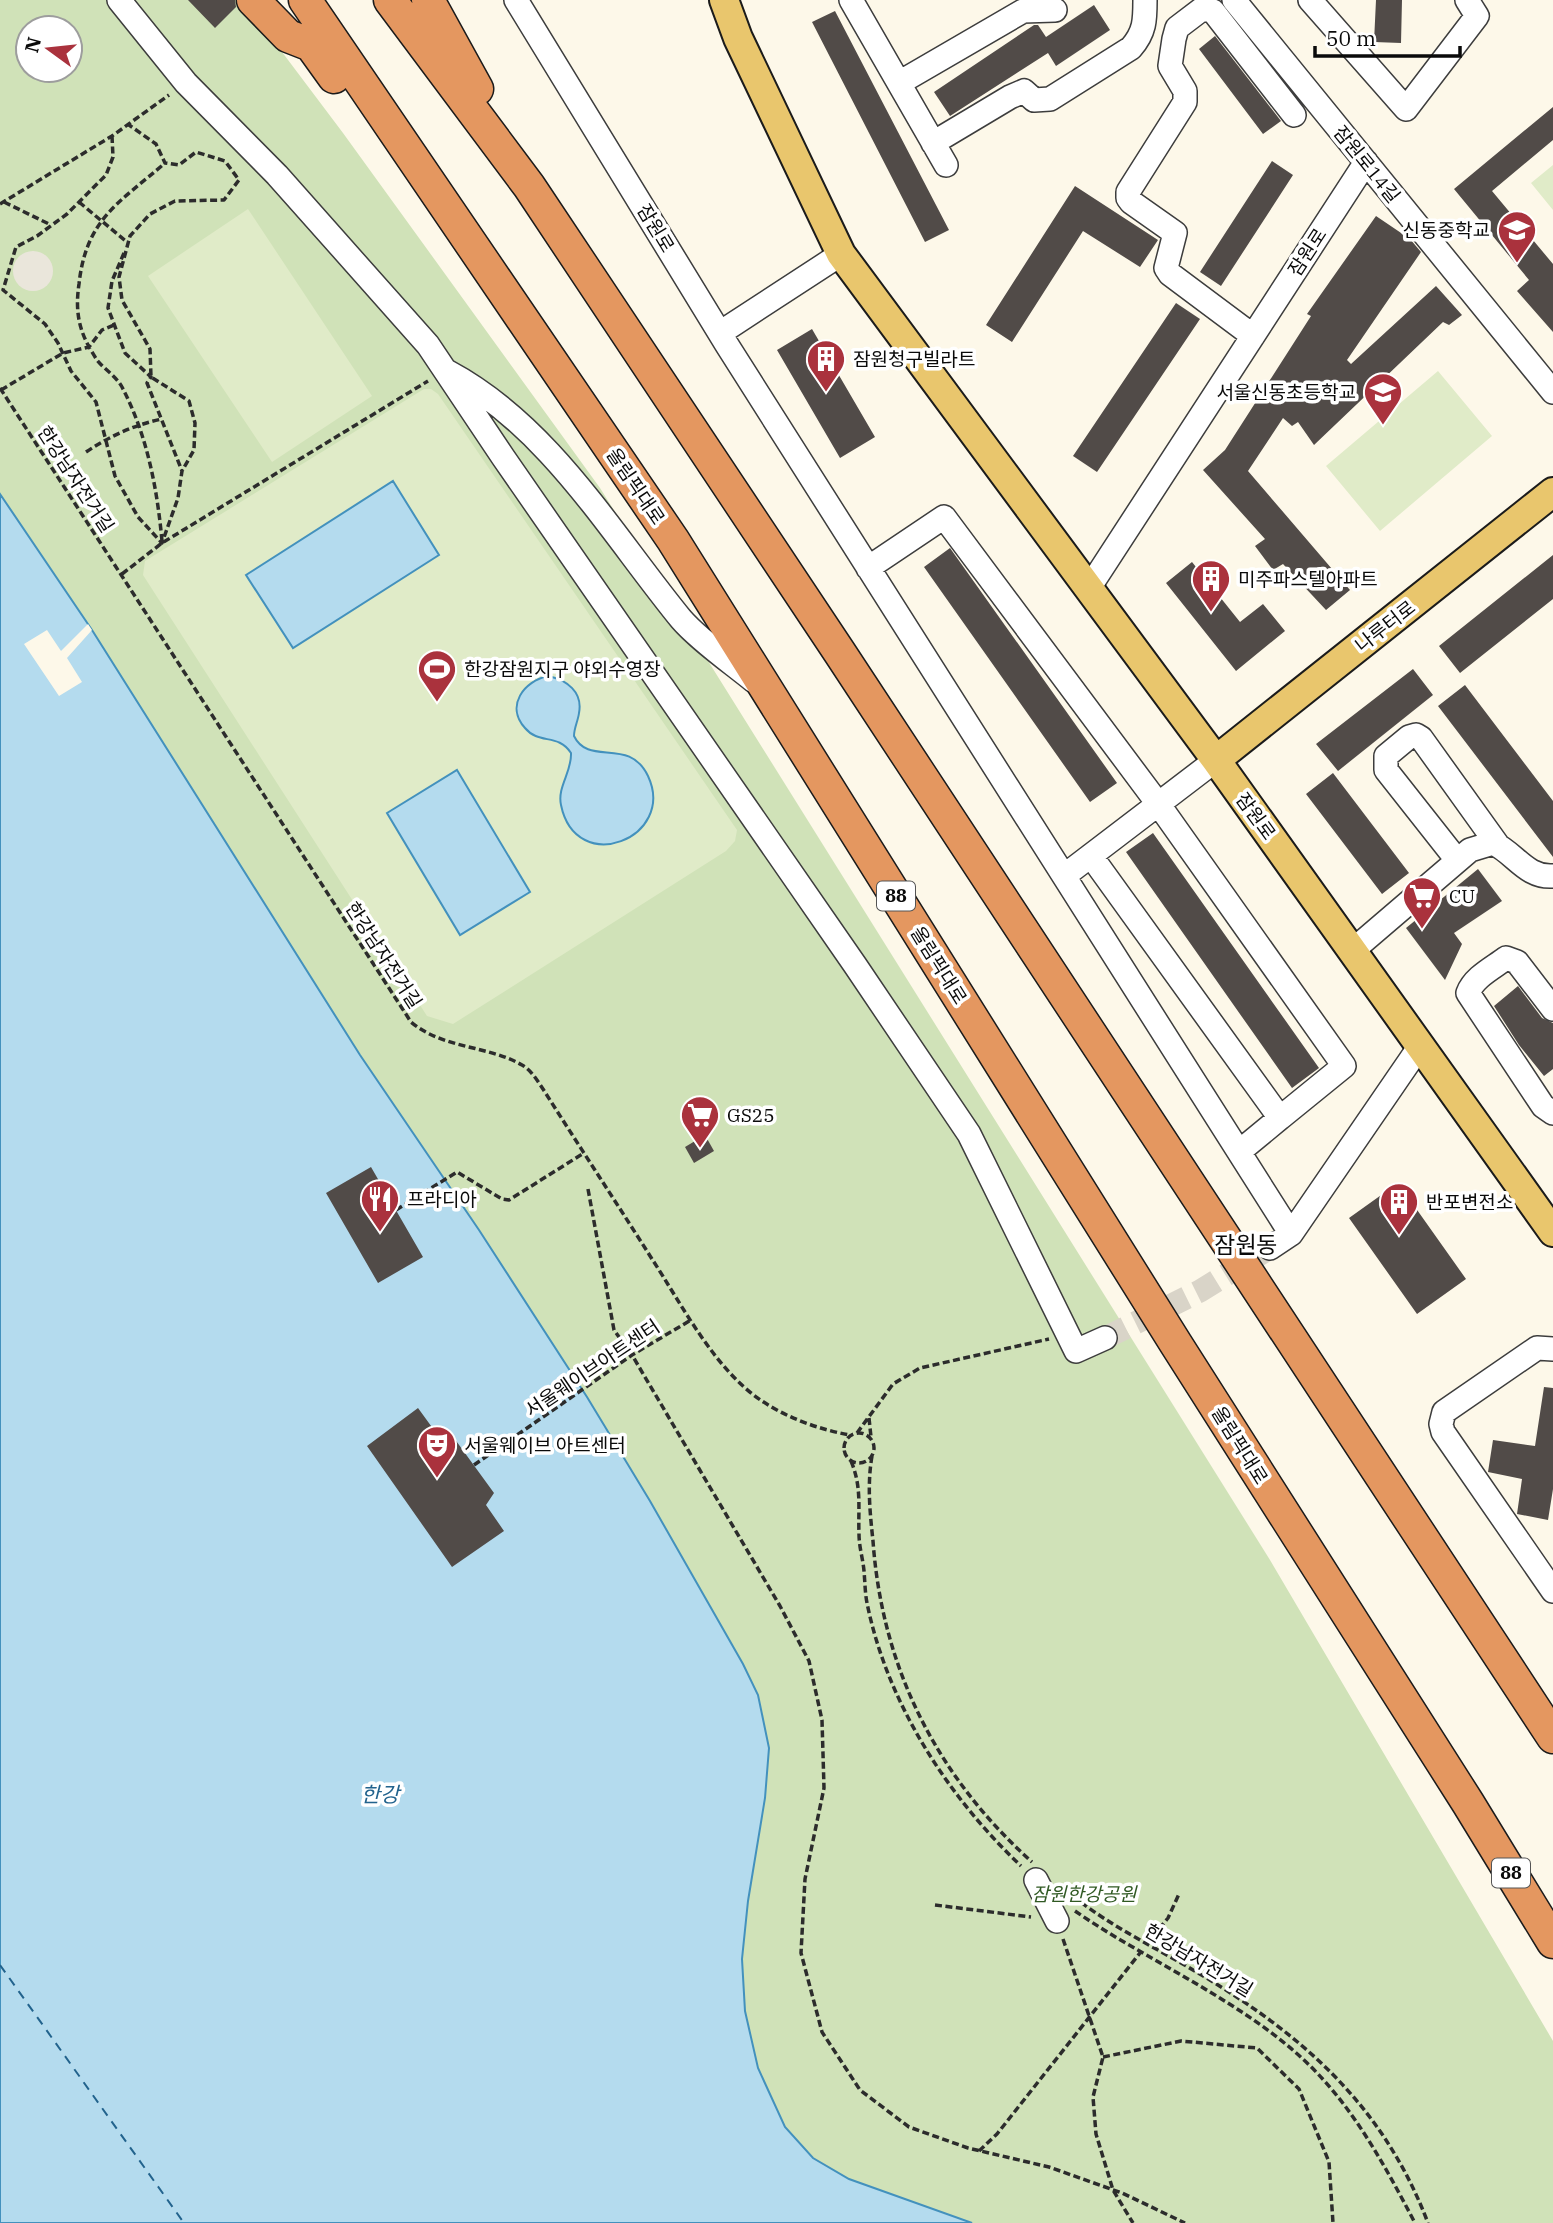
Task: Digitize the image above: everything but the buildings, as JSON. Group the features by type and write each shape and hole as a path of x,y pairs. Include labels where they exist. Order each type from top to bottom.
{"highway":[{"path":"253,0 288,36 312,46"},
{"path":"279,0 340,85 404,149"},
{"name":"올림픽대로","path":"305,0 673,540 1553,1942"},
{"path":"390,0 529,186 840,653 1553,1737"},
{"path":"428,0 529,186"}],"main road":[{"name":"잠원로","path":"724,0 738,38 841,254 1216,760 1551,1226"},
{"name":"나루터로","path":"1216,760 1553,492"}],"street":[{"path":"119,0 186,83 277,175 428,345 968,1134 1076,1351 1105,1338"},
{"name":"잠원로","path":"516,0 720,333 1291,1234"},
{"path":"851,0 946,165"},
{"path":"933,143 1024,91 1034,100 1050,99 1130,48 1140,37 1144,27 1145,0"},
{"path":"1310,0 1406,109 1477,16 1467,0"},
{"path":"1226,27 1240,7"},
{"name":"잠원로14길","path":"1240,7 1553,392"},
{"path":"1252,336 1170,274 1166,268 1175,233 1128,198 1131,186 1185,102 1185,91 1170,65 1177,28 1202,9 1213,11 1294,115"},
{"path":"899,83 1023,11 1055,10"},
{"name":"잠원로","path":"1089,588 1366,162"},
{"path":"720,333 841,254"},
{"path":"445,371 474,386 506,411 557,462 621,539 683,621 770,694"},
{"path":"868,568 944,517 1159,805 1344,1066 1240,1151"},
{"path":"1457,860 1386,769 1386,756 1409,737 1421,738 1497,844 1527,870 1553,876"},
{"path":"1064,876 1216,760"},
{"path":"1352,951 1470,849 1493,842 1497,844"},
{"path":"1091,856 1280,1118"},
{"path":"1553,1009 1517,962 1510,958 1506,958 1481,976 1471,985 1468,993 1543,1106 1553,1113"},
{"path":"1270,1248 1291,1234 1420,1045"},
{"path":"1553,1349 1537,1348 1444,1412 1441,1424 1443,1432 1553,1591"},
{"path":"1038,1874 1065,1915"}],"path":[{"path":"2,203 129,125 186,83"},
{"path":"129,125 156,144 165,163"},
{"path":"112,136 113,158 106,175 67,214 37,236 16,247 2,289 45,324 71,371 96,402 115,475 138,517 162,543"},
{"path":"162,543 158,501 146,444 121,384 96,359 89,347 78,319 78,292 81,261 89,239 101,220 165,163 179,165 196,152 225,161 239,180 224,200 175,201 150,214 130,236 119,277 122,300 150,349 151,377 147,383 183,471"},
{"path":"79,202 128,243"},
{"path":"2,203 51,225"},
{"path":"128,243 112,281 108,308 114,325 125,353 151,377 189,401 195,423 194,450 183,471 178,498 162,543"},
{"path":"1,389 63,353 89,347 102,330 114,325"},
{"path":"122,574 162,543 445,371"},
{"name":"한강남자전거길","path":"1,389 411,1022 431,1036 522,1065 543,1089 691,1320 724,1364 761,1401 834,1433 850,1435"},
{"path":"86,452 105,439 138,424 162,419"},
{"path":"396,1210 457,1172 502,1199 509,1200 584,1153"},
{"path":"589,1189 614,1330 632,1355 780,1606 809,1661 822,1720 824,1788 805,1880 801,1953 822,2032 860,2090 909,2127 979,2151 1049,2167 1113,2190 1185,2223"},
{"name":"서울웨이브아트센터","path":"474,1465 632,1355 691,1320"},
{"path":"857,1433 893,1384 920,1368 1068,1335"},
{"path":"869,1418 874,1447 869,1474 875,1569 883,1618 898,1665 917,1713 944,1758 982,1811 1038,1874"},
{"path":"834,1433 844,1446 845,1455 851,1461 859,1479 859,1538 867,1602 887,1671 908,1718 968,1809 1009,1854 1038,1874"},
{"path":"844,1446 850,1435 857,1433 871,1438"},
{"path":"851,1461 865,1462 872,1456"},
{"path":"908,1718 917,1713"},
{"name":"한강남자전거길","path":"1060,1886 1081,1903 1146,1945 1180,1962 1247,2003 1330,2069 1356,2096 1380,2132 1418,2196 1428,2223"},
{"path":"1146,1945 1168,1918 1179,1894"},
{"path":"935,1905 1065,1915 1090,2017 1103,2057 1093,2097 1096,2134 1113,2190 1133,2223"},
{"name":"한강남자전거길","path":"1065,1915 1140,1953 1244,2015 1305,2061 1357,2121 1382,2159 1415,2223"},
{"path":"979,2151 997,2134 1140,1953"},
{"path":"1103,2057 1181,2041 1256,2048 1299,2089 1329,2162 1333,2223"}],"green space":[{"name":"잠원한강공원","path":"0,0 243,0 343,133 600,488 1270,1560 1553,2041 1553,2223 972,2223 849,2179 813,2158 785,2127 758,2068 745,2011 742,1959 748,1901 650,1501 479,1230 360,1055 92,630 0,494"},
{"path":"1553,165 1553,210 1531,183"},
{"path":"248,209 372,396 272,462 148,276"},
{"path":"1438,371 1492,436 1380,531 1326,466"},
{"name":"한강잠원지구 야외수영장","path":"424,389 431,389 438,394 737,830 735,841 726,851 453,1024 427,1016 143,575 145,561"}],"shaded area":[{"path":"33,251 47,257 53,271 47,285 33,291 19,285 13,271 19,257"}],"water":[{"path":"393,481 439,555 293,648 246,575"},
{"name":"한강","path":"0,494 92,630 360,1055 479,1230 587,1397 650,1501 758,1695 769,1748 765,1798 748,1901 742,1959 745,2011 758,2068 785,2127 813,2158 849,2179 972,2223 0,2223"},
{"path":"548,676 567,684 579,699 574,736 581,745 589,750 631,757 648,776 653,798 649,817 637,832 621,841 603,844 585,840 570,827 560,798 571,753 560,743 530,733 519,720 517,703 520,696 531,683"},
{"path":"457,770 530,892 460,935 387,813"}],"pier":[{"path":"88,624 92,630 67,658 82,682 59,696 24,644 47,630 61,651"}],"ferry route":[{"path":"0,1965 184,2223"}],"tunnel":[{"path":"1105,1338 1200,1291 1270,1248"}],"place":[{"name":"신동중학교","path":"1517,264"},
{"name":"잠원청구빌라트","path":"826,393"},
{"name":"서울신동초등학교","path":"1383,426"},
{"name":"미주파스텔아파트","path":"1211,613"},
{"name":"한강잠원지구 야외수영장","path":"437,703"},
{"name":"CU","path":"1422,930"},
{"name":"GS25","path":"700,1149"},
{"name":"프라디아","path":"380,1233"},
{"name":"반포변전소","path":"1399,1236"},
{"name":"서울웨이브 아트센터","path":"437,1479"}],"district":[{"name":"잠원동","path":"1246,1245"}]}
